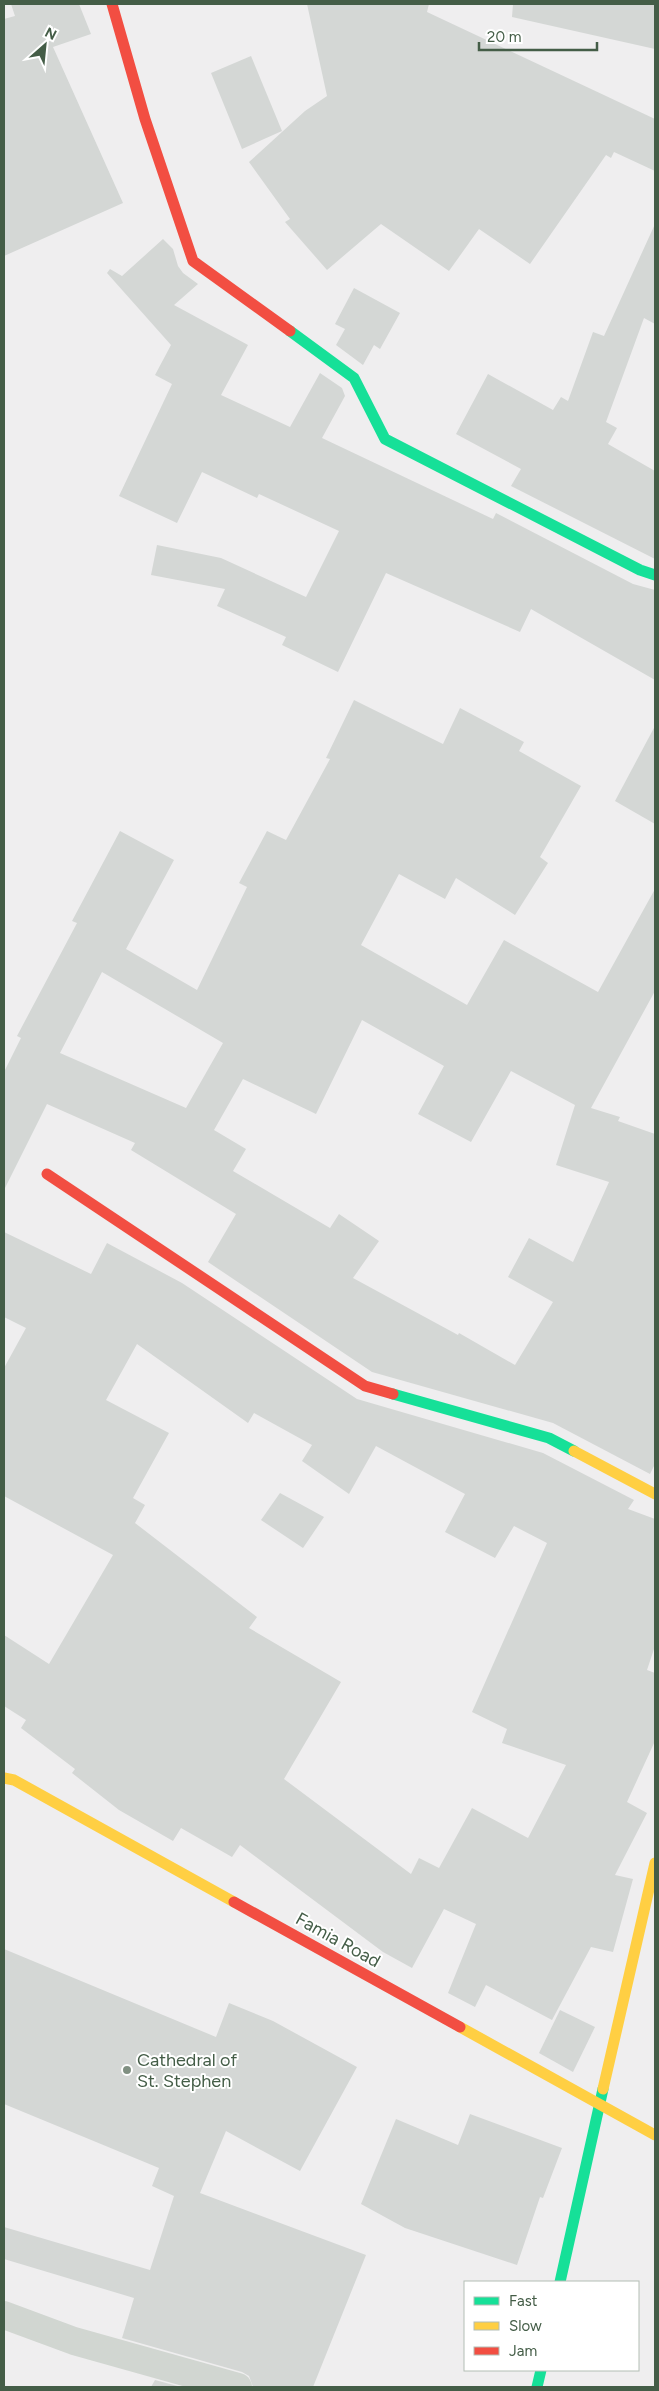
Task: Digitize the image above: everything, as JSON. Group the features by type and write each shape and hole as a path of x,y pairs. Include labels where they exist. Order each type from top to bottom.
{"street":[{"path":"112,4 145,119 193,261 354,378 385,440 640,570 655,575"},
{"path":"47,1174 365,1386 549,1438 655,1494"},
{"name":"Famia Road","path":"7,1776 655,2135"},
{"path":"560,2281 599,2105 653,1878"},
{"path":"4,2315 74,2341 238,2387"},
{"path":"537,2387 541,2371"}],"building":[{"path":"11,4 79,4 91,34 53,47 123,203 4,256 4,19 15,16"},
{"path":"307,4 429,4 427,12 655,119 655,171 614,152 611,158 606,155 530,264 479,229 449,271 381,224 327,270 285,222 290,219 249,162 305,111 327,96"},
{"path":"513,4 655,4 655,49 512,17"},
{"path":"251,56 282,131 242,149 211,73"},
{"path":"655,224 655,324 644,318 606,422 617,428 608,444 655,471 655,559 511,486 521,469 456,434 488,374 553,410 561,397 568,401 593,332 604,336"},
{"path":"163,239 173,249 178,266 183,273 198,284 174,305 248,345 221,395 290,427 320,373 342,388 345,396 322,438 493,519 496,513 633,584 655,590 655,680 531,609 520,632 386,573 338,672 282,645 286,637 217,606 225,589 151,575 157,545 221,558 306,597 339,531 259,494 257,498 202,472 177,523 119,496 172,384 155,375 171,345 107,273 110,269 122,276"},
{"path":"354,288 400,313 380,349 374,345 363,365 336,345 345,329 335,324"},
{"path":"354,700 443,744 460,708 524,742 519,751 581,786 540,857 548,863 515,915 456,878 445,899 399,874 361,945 467,1005 504,940 598,992 655,889 655,991 591,1108 620,1117 618,1121 655,1134 655,1464 650,1474 553,1423 372,1372 208,1262 236,1214 131,1150 135,1143 47,1104 4,1190 4,1072 21,1038 17,1036 77,923 72,921 120,831 174,860 126,949 197,990 247,887 239,883 267,831 286,840 330,759 326,758","holes":["102,972 223,1043 186,1108 60,1053","362,1020 444,1066 418,1114 471,1142 511,1071 575,1105 556,1165 609,1182 573,1262 529,1238 508,1277 553,1302 515,1365 459,1333 458,1335 353,1278 379,1241 339,1214 330,1228 233,1171 246,1149 214,1130 243,1079 316,1114"]},
{"path":"655,726 655,824 615,801"},
{"path":"4,1232 91,1274 107,1243 182,1283 357,1399 543,1453 634,1500 628,1509 655,1519 655,1646 647,1670 655,1673 655,1741 627,1802 647,1813 615,1875 633,1879 613,1952 591,1947 552,2020 486,1985 475,2007 448,1993 476,1924 444,1909 412,1968 383,1952 240,1845 232,1857 181,1828 173,1841 119,1810 72,1773 75,1769 21,1728 26,1720 4,1706 4,1635 49,1664 113,1555 4,1496 4,1368 26,1328 4,1317","holes":["137,1344 248,1423 254,1413 312,1445 302,1461 349,1494 376,1446 465,1494 445,1532 495,1558 514,1526 547,1543 472,1712 507,1729 502,1743 566,1765 528,1838 472,1808 439,1868 419,1858 411,1874 284,1779 341,1682 249,1628 257,1617 135,1523 145,1505 133,1498 169,1433 106,1400"]},
{"path":"280,1493 324,1517 303,1548 261,1520"},
{"path":"4,1949 216,2037 229,2003 273,2021 357,2067 300,2171 226,2131 200,2193 366,2255 313,2387 253,2387 249,2376 242,2372 122,2338 134,2298 4,2259 4,2227 150,2270 174,2196 152,2186 159,2168 4,2104"},
{"path":"560,2010 595,2027 573,2072 539,2053"},
{"path":"470,2114 562,2148 543,2198 540,2197 517,2265 405,2228 361,2204 396,2119 458,2145"},
{"path":"155,2380 181,2387 151,2387"}],"traffic: fast":[{"path":"290,331 354,378 385,439 640,570 655,575"},
{"path":"393,1394 549,1438 574,1451"},
{"path":"560,2281 603,2089"},
{"path":"537,2387 541,2371"}],"traffic: slow":[{"path":"574,1451 655,1494"},
{"path":"4,1778 14,1780 234,1902"},
{"path":"603,2089 655,1863"},
{"path":"460,2027 655,2135"}],"traffic: jam":[{"path":"112,4 145,119 193,261 290,331"},
{"path":"47,1174 365,1386 393,1394"},
{"path":"234,1902 460,2027"}],"place":[{"name":"Cathedral of St. Stephen","path":"127,2070"}]}
